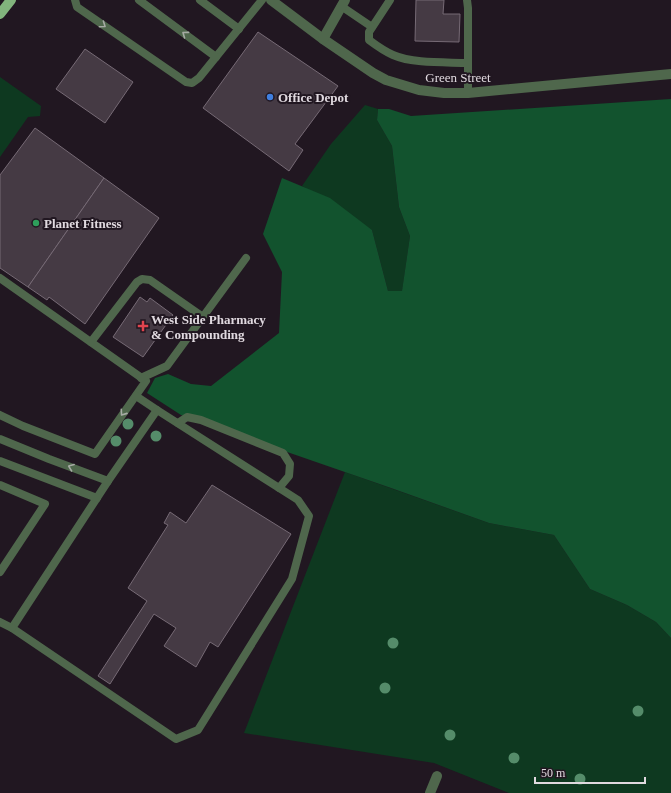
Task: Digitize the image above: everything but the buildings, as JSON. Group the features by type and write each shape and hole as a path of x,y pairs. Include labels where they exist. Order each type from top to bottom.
{"main road":[{"path":"0,14 11,0"}],"street":[{"name":"Green Street","path":"271,0 323,39 373,73 386,80 419,90 444,93 468,93 671,74"},
{"path":"323,39 343,3"},
{"path":"430,793 437,776"}],"lane":[{"path":"76,0 77,7 186,82 192,82 199,78 262,0"},
{"path":"139,0 216,57"},
{"path":"200,0 239,29"},
{"path":"390,0 372,26 369,32 369,40 378,47 394,55 414,61 468,63"},
{"path":"467,0 468,93"},
{"path":"343,3 372,26"},
{"path":"0,415 23,426 95,454 136,396 143,380 167,366 246,258"},
{"path":"0,278 92,342 143,380"},
{"path":"92,342 137,282 142,279 150,280 203,317"},
{"path":"0,622 12,628 176,739 198,730 292,579 309,516 298,500 136,396"},
{"path":"12,628 96,498 157,410"},
{"path":"178,423 187,417 201,420 283,453 290,464 289,476 279,488"},
{"path":"0,439 108,481"},
{"path":"0,462 96,498"},
{"path":"0,485 45,504 0,572"}],"green space":[{"path":"0,77 41,106 40,116 28,117 0,157"},
{"path":"671,99 671,638 656,622 627,605 590,589 554,535 489,523 181,415 147,393 155,378 168,374 191,384 211,386 279,333 282,272 263,234 282,178 330,198 372,230 388,291 402,291 410,236 399,207 392,146 377,120 378,109 389,109 411,116"},
{"path":"365,105 378,109 377,120 392,146 399,207 410,236 402,292 388,291 372,230 302,186 331,144"},
{"path":"345,472 489,523 554,535 590,589 627,605 656,622 671,638 671,793 509,793 434,763 244,733"}],"place":[{"name":"Office Depot","path":"270,97"},
{"name":"Planet Fitness","path":"36,223"},
{"name":"West Side Pharmacy & Compounding","path":"143,326"}]}
